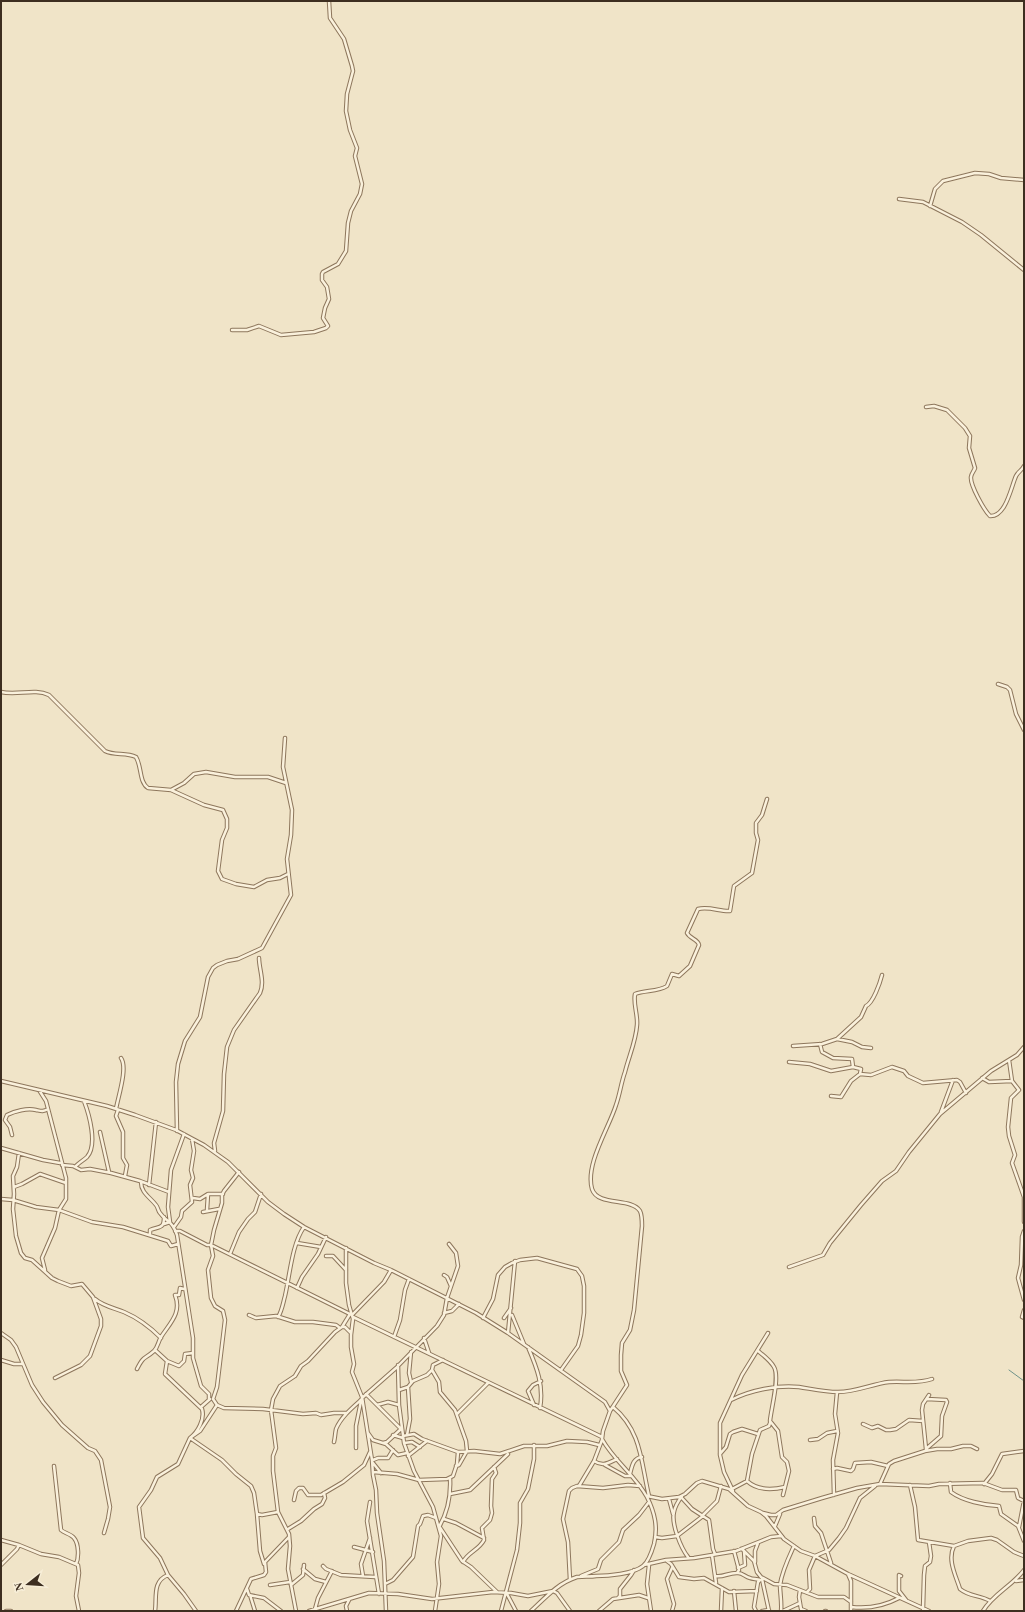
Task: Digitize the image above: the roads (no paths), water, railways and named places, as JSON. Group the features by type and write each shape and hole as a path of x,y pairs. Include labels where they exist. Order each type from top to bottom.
{"street":[{"path":"232,330 247,330 259,326 281,335 314,332 328,326 323,318 325,308 329,301 328,291 327,287 322,281 322,276 323,272 338,264 346,252 348,223 351,211 358,198 362,185 355,156 357,148 350,130 346,111 347,94 353,72 352,66 344,39 330,18 329,1"},
{"path":"930,206 934,190 943,181 975,173 988,174 1001,178 1024,180"},
{"path":"899,199 921,201 972,228 1024,270"},
{"path":"926,407 934,406 947,410 968,432 970,441 969,448 975,468 971,476 971,481 990,516 994,516 1003,509 1016,476 1024,466"},
{"path":"998,684 1007,687 1010,690 1016,714 1024,730"},
{"path":"1,692 10,694 36,692 49,695 68,715 97,741 105,751 136,757 140,766 143,782 146,787 150,789 171,790 204,805 221,809 225,812 227,828 222,840 218,871 222,879 254,888 267,880 280,878 288,874"},
{"path":"177,1131 176,1082 178,1064 184,1045 200,1017 208,977 217,965 238,959 262,948 291,895 291,884 288,874 287,859 291,835 292,810 283,767 285,738"},
{"path":"171,790 184,783 194,774 206,772 235,777 274,778 286,783"},
{"path":"579,1486 594,1461 610,1411 627,1385 621,1371 620,1355 622,1343 630,1330 634,1310 642,1226 641,1214 638,1209 632,1206 598,1198 592,1190 590,1179 593,1163 616,1104 624,1073 633,1048 637,1024 634,994 663,989 667,986 672,974 679,976 689,967 699,943 687,933 698,909 718,909 728,912 730,911 734,886 752,873 758,840 756,823 762,815 767,799"},
{"path":"217,1153 214,1146 223,1111 226,1051 234,1030 260,993 263,986 259,958"},
{"path":"793,1046 827,1043 837,1039 862,1016 866,1006 869,1005 878,989 882,975"},
{"path":"837,1039 852,1042 862,1047 871,1048"},
{"path":"820,1044 822,1052 828,1056 852,1059 853,1067"},
{"path":"789,1267 823,1255 830,1243 882,1181 896,1171 909,1152 940,1114 982,1078 1017,1055 1024,1047"},
{"path":"121,1058 124,1064 124,1072 116,1115 123,1132 123,1158 126,1165 125,1177"},
{"path":"1009,1060 1012,1081 1015,1083 1019,1091 1013,1095 1010,1102 1008,1131 1015,1155 1012,1163 1024,1197 1024,1222"},
{"path":"789,1062 810,1064 831,1071 853,1067 860,1069 860,1074"},
{"path":"830,1096 841,1097 851,1081 860,1074 871,1075 894,1067 904,1071 908,1076 923,1083 954,1080 960,1082 966,1093"},
{"path":"982,1078 989,1082 1012,1081"},
{"path":"940,1114 954,1080"},
{"path":"1,1081 117,1109 156,1122 192,1138 217,1153 274,1206 304,1227 374,1263 392,1270 442,1295 508,1333 605,1402 610,1411"},
{"path":"39,1090 44,1096 48,1109 66,1183 66,1200 59,1210 55,1228 42,1258 47,1273"},
{"path":"75,1167 87,1157 92,1144 92,1132 84,1101"},
{"path":"12,1135 10,1127 5,1120 7,1115 21,1111 35,1109 41,1111 48,1109"},
{"path":"149,1185 156,1122"},
{"path":"100,1132 109,1172"},
{"path":"170,1222 168,1207 172,1166 184,1134"},
{"path":"174,1227 181,1217 182,1211 192,1203 190,1185 193,1178 191,1170 194,1151 192,1138"},
{"path":"1,1149 75,1167 81,1170 90,1169 109,1172 169,1192"},
{"path":"19,1153 17,1168 13,1176 13,1210 16,1236 20,1244 20,1251 25,1258 32,1260 42,1258"},
{"path":"213,1399 217,1387 225,1320 224,1311 215,1306 211,1298 208,1270 213,1256 211,1245 223,1194 239,1172"},
{"path":"14,1187 40,1174 66,1183"},
{"path":"141,1182 143,1191 156,1204 160,1213 170,1222 175,1230 193,1338 193,1353 198,1377 202,1388 209,1392 209,1400"},
{"path":"192,1198 200,1199 208,1194 223,1194"},
{"path":"207,1210 208,1194"},
{"path":"230,1254 239,1232 255,1212 261,1194"},
{"path":"1,1199 13,1200 36,1207 59,1210 92,1222 150,1234 168,1241 171,1246 178,1244"},
{"path":"203,1212 207,1210 219,1210"},
{"path":"164,1217 164,1224"},
{"path":"150,1234 151,1229 162,1227 164,1224 170,1222"},
{"path":"278,1317 295,1252 294,1246 297,1243 299,1235 304,1227"},
{"path":"175,1230 230,1254 270,1276 288,1283 352,1316 379,1328 394,1337 602,1438 617,1459 648,1496 669,1499 682,1496"},
{"path":"1024,1231 1022,1237 1021,1265 1018,1278 1024,1300"},
{"path":"297,1288 302,1277 318,1254 326,1237"},
{"path":"297,1243 321,1247"},
{"path":"334,1442 337,1428 347,1413 437,1326 444,1314 447,1298 456,1276 458,1262 456,1253 449,1244"},
{"path":"346,1248 349,1305 352,1316 350,1347 354,1361 352,1374 361,1391 373,1462 377,1513 384,1561 386,1611"},
{"path":"326,1256 336,1258 346,1270"},
{"path":"483,1318 493,1299 498,1275 505,1267 515,1261 538,1258 575,1269 582,1276 584,1286 580,1342 561,1370"},
{"path":"32,1260 52,1278 69,1286 82,1284 93,1297 102,1304 134,1317 149,1326 161,1338"},
{"path":"508,1333 515,1261"},
{"path":"296,1611 288,1566 290,1536 288,1529 278,1512 273,1471 273,1456 276,1448 271,1410 273,1398 278,1389 295,1376 301,1366 308,1361 352,1316 384,1282 392,1270"},
{"path":"444,1275 447,1277 451,1287"},
{"path":"394,1337 400,1320 405,1290 409,1279"},
{"path":"137,1369 144,1357 155,1350 159,1344 177,1312 178,1302 175,1295 179,1295 180,1288 184,1289"},
{"path":"442,1295 446,1304"},
{"path":"55,1378 81,1365 91,1353 101,1324 100,1316 93,1297"},
{"path":"444,1314 452,1311 459,1304"},
{"path":"504,1318 511,1307"},
{"path":"1024,1310 1022,1317 1024,1318"},
{"path":"511,1313 524,1345"},
{"path":"249,1314 252,1317 261,1319 278,1317 295,1322 313,1322 336,1325 345,1327 351,1333"},
{"path":"768,1333 744,1371 723,1415 719,1428 720,1455 724,1472 732,1490 748,1506 761,1512 774,1515 834,1495 862,1487 880,1484 893,1486 929,1486 950,1483 984,1484 1002,1490 1016,1490 1018,1498 1024,1501 1019,1528 1024,1541"},
{"path":"1,1334 13,1343 36,1392 56,1419 88,1448 94,1451 101,1460 110,1507 104,1533"},
{"path":"424,1338 430,1354"},
{"path":"528,1347 541,1381 542,1398 540,1408"},
{"path":"155,1350 167,1360 180,1366 184,1361 185,1354 193,1353"},
{"path":"747,1482 752,1454 758,1434 760,1430 769,1426 770,1423 775,1388 774,1367 758,1351"},
{"path":"411,1352 409,1373 411,1382"},
{"path":"1,1360 14,1364 22,1364"},
{"path":"167,1360 165,1374 177,1384 188,1397 201,1407 203,1418 197,1431 190,1438 178,1464 158,1477 139,1507 143,1538 160,1558 168,1575 196,1611"},
{"path":"407,1435 410,1419 408,1387 411,1382 427,1375 432,1370 433,1365 443,1360"},
{"path":"398,1365 399,1405 404,1443 419,1480 433,1507 437,1518 441,1539 438,1562 439,1584 435,1611"},
{"path":"432,1370 439,1382 440,1392 453,1406 457,1414 466,1441 466,1452 459,1465 456,1466"},
{"path":"730,1400 755,1391 775,1388 789,1387 836,1392 853,1391 888,1382 922,1382 932,1378"},
{"path":"534,1405 528,1391 541,1381"},
{"path":"457,1414 488,1383"},
{"path":"399,1390 408,1387"},
{"path":"834,1495 833,1469 837,1431 835,1414 836,1392"},
{"path":"366,1394 401,1429"},
{"path":"926,1450 922,1410 923,1404 929,1395"},
{"path":"201,1407 209,1400 213,1399"},
{"path":"213,1399 217,1405 224,1408 271,1410 303,1414 316,1413 321,1415 347,1413"},
{"path":"356,1448 356,1426 362,1399"},
{"path":"926,1450 941,1436 942,1416 947,1402 946,1400 927,1399"},
{"path":"377,1405 388,1402 399,1405"},
{"path":"190,1438 198,1433 217,1405"},
{"path":"577,1577 611,1575 634,1570 643,1565 652,1552 656,1523 649,1501 642,1457 630,1426 623,1416 613,1407"},
{"path":"864,1424 872,1428 878,1426 886,1430 890,1430 896,1429 909,1420 923,1420"},
{"path":"770,1423 778,1431 782,1457 787,1462 789,1471 783,1495"},
{"path":"383,1443 387,1442 401,1429"},
{"path":"720,1455 726,1447 730,1434 733,1432 742,1429 758,1434"},
{"path":"810,1440 818,1439 827,1433 837,1431"},
{"path":"368,1433 373,1440 383,1443 398,1454 408,1455 428,1440"},
{"path":"393,1435 403,1437 414,1434 458,1452 480,1451 500,1454 524,1446 548,1446 567,1441 587,1442 599,1445"},
{"path":"190,1438 222,1460 251,1486 254,1493 258,1514 260,1550 265,1574 252,1578 236,1611"},
{"path":"404,1443 412,1442 420,1447"},
{"path":"502,1611 517,1550 520,1523 520,1503 528,1489 534,1459 534,1445"},
{"path":"880,1484 888,1466 894,1461 926,1450 951,1449 963,1446 977,1448"},
{"path":"373,1462 378,1458 388,1458 393,1450"},
{"path":"294,1500 296,1491 300,1488 304,1489 308,1496 319,1496 343,1482 364,1465 370,1451"},
{"path":"984,1484 992,1474 1002,1454 1024,1451"},
{"path":"439,1526 444,1519 449,1503 450,1478 453,1476 458,1462 458,1452"},
{"path":"450,1494 470,1490 508,1454"},
{"path":"630,1475 634,1461 637,1458 642,1457"},
{"path":"594,1461 599,1465 605,1465 617,1459"},
{"path":"833,1469 851,1471 855,1463 865,1461 888,1466"},
{"path":"373,1462 381,1473"},
{"path":"605,1465 625,1476 630,1475"},
{"path":"54,1466 61,1530 75,1539 78,1557 76,1564"},
{"path":"463,1562 469,1554 481,1545 484,1538 482,1528 490,1520 492,1512 492,1479 496,1473 494,1467"},
{"path":"373,1472 397,1474 419,1480 450,1478"},
{"path":"673,1515 682,1496 698,1482 702,1481 732,1490 747,1482"},
{"path":"747,1482 755,1487 773,1490 785,1488"},
{"path":"950,1483 951,1492 957,1496 983,1504 998,1506 1001,1514 1019,1528"},
{"path":"570,1580 567,1553 568,1542 563,1517 569,1492 574,1487 579,1486 603,1488 628,1485 640,1486"},
{"path":"807,1592 811,1587 809,1570 815,1556 827,1552 844,1531 860,1498 876,1485"},
{"path":"910,1485 915,1507 916,1539 953,1547 968,1541 991,1538 997,1540 1014,1552 1024,1556"},
{"path":"655,1537 662,1538 677,1536 701,1519 717,1501 721,1486"},
{"path":"288,1529 301,1521 322,1504 325,1498 324,1493"},
{"path":"682,1496 692,1509 710,1521 716,1583"},
{"path":"669,1499 677,1536 688,1558"},
{"path":"531,1611 561,1584 598,1569 601,1560 619,1542 623,1530 639,1515 649,1501"},
{"path":"370,1502 366,1519 373,1552 375,1577 379,1594"},
{"path":"258,1514 262,1515 278,1512"},
{"path":"761,1512 775,1526 781,1536 801,1551 815,1556 848,1574 929,1611"},
{"path":"775,1526 781,1512"},
{"path":"385,1584 393,1580 413,1557 418,1526 423,1516 428,1515 437,1518"},
{"path":"814,1518 815,1526 820,1530 831,1564"},
{"path":"444,1519 456,1523 484,1538"},
{"path":"439,1526 463,1562 471,1567 496,1592"},
{"path":"264,1564 290,1536"},
{"path":"643,1565 649,1565 666,1560 714,1555 734,1551 771,1537 781,1536"},
{"path":"363,1576 361,1565 370,1537"},
{"path":"1,1540 37,1552 59,1557 76,1564 79,1568 76,1596 79,1611"},
{"path":"923,1609 925,1566 930,1562 931,1556 929,1542"},
{"path":"758,1543 755,1551 757,1572 762,1579 769,1610 762,1611"},
{"path":"1,1565 19,1545"},
{"path":"794,1546 784,1565 780,1585 782,1611 800,1603"},
{"path":"354,1547 373,1552"},
{"path":"953,1547 952,1564 960,1589 971,1596 981,1597 990,1601"},
{"path":"740,1549 756,1563"},
{"path":"734,1551 738,1568 737,1573"},
{"path":"738,1568 745,1565 744,1551"},
{"path":"666,1560 671,1564 672,1568 679,1577 694,1579 704,1578 716,1583 729,1592 757,1591"},
{"path":"270,1585 290,1584 303,1575 304,1565"},
{"path":"649,1565 647,1579 648,1598 651,1611"},
{"path":"323,1566 344,1576 375,1577"},
{"path":"672,1568 672,1571 667,1579 674,1604 672,1611"},
{"path":"303,1569 315,1579 326,1582"},
{"path":"618,1599 620,1596 620,1589 634,1570"},
{"path":"983,1611 990,1601 1015,1581 1024,1570"},
{"path":"314,1610 318,1598 332,1571"},
{"path":"715,1576 720,1577 728,1573 744,1574 749,1578 762,1579 774,1584 786,1585 818,1597 844,1597 851,1602"},
{"path":"848,1574 851,1581 851,1609 868,1608 887,1604 899,1597"},
{"path":"156,1611 155,1599 158,1582 161,1578 168,1575"},
{"path":"901,1576 899,1575 899,1592 908,1601"},
{"path":"851,1581 856,1577"},
{"path":"757,1611 754,1607 758,1582 762,1579"},
{"path":"1015,1581 1024,1580"},
{"path":"722,1588 722,1611"},
{"path":"247,1589 255,1611"},
{"path":"800,1590 799,1597 801,1609 806,1611"},
{"path":"309,1611 365,1594 437,1598 474,1593 496,1592 528,1596 553,1591"},
{"path":"553,1591 570,1611"},
{"path":"734,1591 736,1611"},
{"path":"507,1593 516,1611"},
{"path":"250,1595 264,1598 281,1611"},
{"path":"599,1611 610,1601 639,1595 648,1598"},
{"path":"348,1611 346,1606 349,1600"},
{"path":"292,1611 294,1604"},
{"path":"6,1611 11,1611"}],"waterway":[{"path":"1009,1370 1024,1381"}]}
